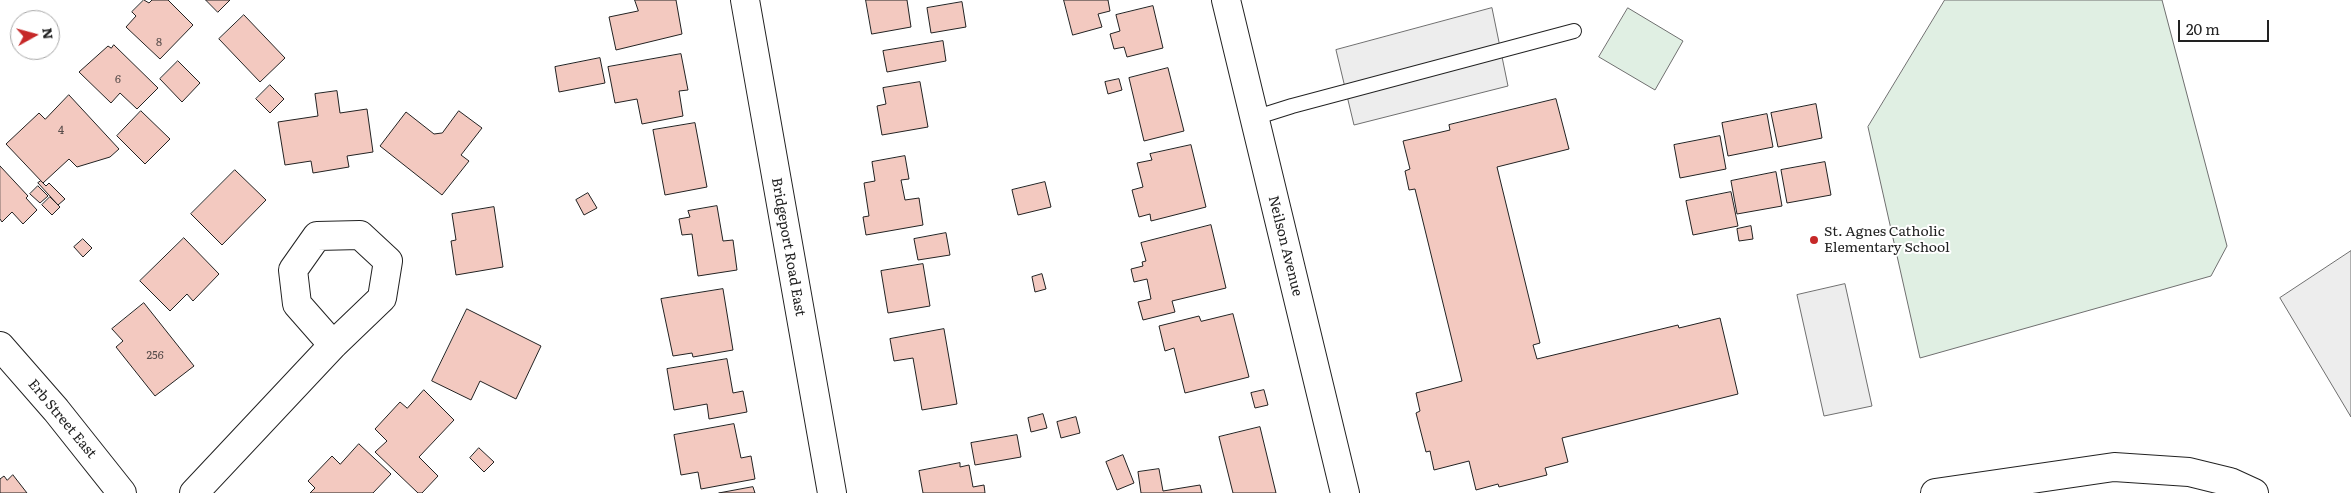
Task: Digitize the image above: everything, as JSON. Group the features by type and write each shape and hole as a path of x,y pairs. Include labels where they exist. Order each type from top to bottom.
{"street":[{"name":"Bridgeport Road East","path":"745,0 832,493"},
{"name":"Neilson Avenue","path":"1226,0 1345,493"},
{"path":"194,493 333,345"},
{"name":"Erb Street East","path":"0,346 56,410 122,493"},
{"path":"1935,493 2114,467 2189,472 2230,482 2254,493"}],"lane":[{"path":"1254,118 1292,106 1574,31"}],"green space":[{"path":"1945,0 2162,0 2227,246 2211,276 1920,358 1868,127"},
{"path":"1628,8 1683,41 1655,90 1599,57"}],"shaded area":[{"path":"1492,8 1508,86 1354,125 1336,50"},
{"path":"2351,251 2351,417 2280,298"},
{"path":"1845,284 1872,406 1824,416 1797,295"}],"building":[{"path":"144,0 149,3 152,0 168,0 193,25 160,59 126,27 136,16 132,12"},
{"path":"206,0 230,0 218,12"},
{"path":"635,0 676,0 682,34 616,50 609,17 638,11"},
{"path":"866,0 907,0 911,27 872,34"},
{"path":"1064,0 1108,0 1110,11 1098,14 1102,27 1073,35"},
{"path":"962,2 966,27 931,33 927,8"},
{"path":"1153,6 1163,48 1127,57 1124,47 1114,49 1110,34 1120,31 1116,15"},
{"path":"244,15 285,58 260,82 219,39"},
{"path":"943,41 946,61 887,72 883,51"},
{"path":"114,45 158,88 137,109 120,93 111,103 79,72 108,46 111,48"},
{"path":"681,54 688,90 679,91 683,116 642,124 637,99 615,103 608,67"},
{"path":"600,58 605,83 559,92 555,67"},
{"path":"178,61 200,83 182,102 160,79"},
{"path":"1168,68 1184,131 1144,141 1129,78"},
{"path":"1119,79 1122,90 1108,94 1105,82"},
{"path":"920,82 928,127 882,135 877,106 886,104 883,88"},
{"path":"270,85 284,99 270,113 256,99"},
{"path":"337,91 340,113 367,109 373,152 347,156 349,167 313,173 311,161 285,165 278,122 318,116 315,94"},
{"path":"69,95 119,149 110,157 77,167 69,159 43,183 6,144 39,113 45,119"},
{"path":"1556,99 1569,149 1497,167 1540,343 1533,345 1537,359 1678,325 1679,328 1720,318 1738,394 1562,438 1568,462 1545,468 1547,475 1499,487 1498,484 1476,490 1469,461 1434,470 1430,451 1426,452 1416,413 1420,411 1416,393 1462,381 1415,189 1409,190 1405,171 1410,169 1403,141 1450,130 1449,125"},
{"path":"1816,104 1822,138 1778,147 1771,113"},
{"path":"141,111 170,139 145,164 117,136"},
{"path":"459,111 482,128 461,155 469,161 442,195 380,146 406,112 434,134 442,133"},
{"path":"1767,114 1773,147 1728,156 1722,123"},
{"path":"695,123 707,187 665,195 653,130"},
{"path":"1720,136 1726,169 1680,178 1674,145"},
{"path":"1191,145 1206,207 1151,221 1150,214 1139,217 1132,190 1143,187 1137,163 1152,160 1150,154"},
{"path":"905,156 909,179 901,180 905,200 919,198 923,225 866,235 863,217 869,216 864,183 875,181 872,162"},
{"path":"1825,162 1831,195 1787,203 1781,170"},
{"path":"0,166 28,196 26,198 37,210 23,224 12,212 2,222 0,219"},
{"path":"235,170 266,200 222,245 191,214"},
{"path":"1776,172 1782,206 1737,214 1731,181"},
{"path":"41,181 46,186 49,183 65,199 58,205 38,183"},
{"path":"1045,182 1051,207 1018,215 1012,190"},
{"path":"38,186 48,196 40,203 30,194"},
{"path":"1731,192 1738,226 1693,235 1686,201"},
{"path":"588,193 597,208 584,215 576,200"},
{"path":"50,197 60,207 52,215 42,205"},
{"path":"717,206 723,241 733,240 737,270 698,276 692,234 682,235 679,219 690,217 688,211"},
{"path":"494,207 503,267 456,275 451,241 456,240 452,214"},
{"path":"1211,225 1226,288 1172,301 1175,312 1143,320 1138,302 1151,299 1147,279 1134,282 1131,269 1143,266 1142,262 1146,261 1141,243"},
{"path":"1751,226 1753,239 1739,241 1737,229"},
{"path":"946,233 950,255 918,260 914,239"},
{"path":"184,238 219,274 193,301 187,294 170,311 140,281"},
{"path":"83,239 92,248 83,257 74,247"},
{"path":"923,264 930,306 888,313 881,271"},
{"path":"1042,274 1046,289 1035,292 1032,277"},
{"path":"723,289 733,350 693,357 692,353 673,356 661,299"},
{"path":"144,303 194,366 155,396 116,347 123,341 112,329"},
{"path":"467,309 541,346 516,399 480,381 471,400 432,381"},
{"path":"1233,314 1249,377 1185,393 1174,348 1165,351 1159,326 1199,316 1201,321"},
{"path":"944,329 957,404 922,410 913,358 894,361 890,339"},
{"path":"727,359 733,393 743,391 747,412 709,419 707,404 674,410 667,369"},
{"path":"424,390 454,420 419,457 438,476 422,493 418,493 375,452 387,441 375,429 400,402 407,408"},
{"path":"1264,390 1268,405 1255,408 1251,393"},
{"path":"1043,414 1047,428 1031,432 1028,418"},
{"path":"1076,417 1080,433 1061,438 1057,422"},
{"path":"734,424 741,458 751,456 755,479 701,489 698,472 681,475 674,435"},
{"path":"1260,427 1276,493 1233,493 1219,437"},
{"path":"1017,435 1021,457 975,465 971,443"},
{"path":"359,444 391,474 373,493 310,493 315,488 308,481 332,456 340,464"},
{"path":"479,448 494,462 484,472 470,458"},
{"path":"1123,455 1134,483 1117,490 1106,462"},
{"path":"960,463 960,467 969,465 973,487 984,485 985,493 923,493 919,471"},
{"path":"1159,469 1163,491 1200,485 1202,493 1141,493 1138,472"},
{"path":"13,475 27,493 0,493 0,479 4,476 7,480"},
{"path":"753,487 755,493 719,493"}],"place":[{"name":"St. Agnes Catholic Elementary School","path":"1814,240"}]}
